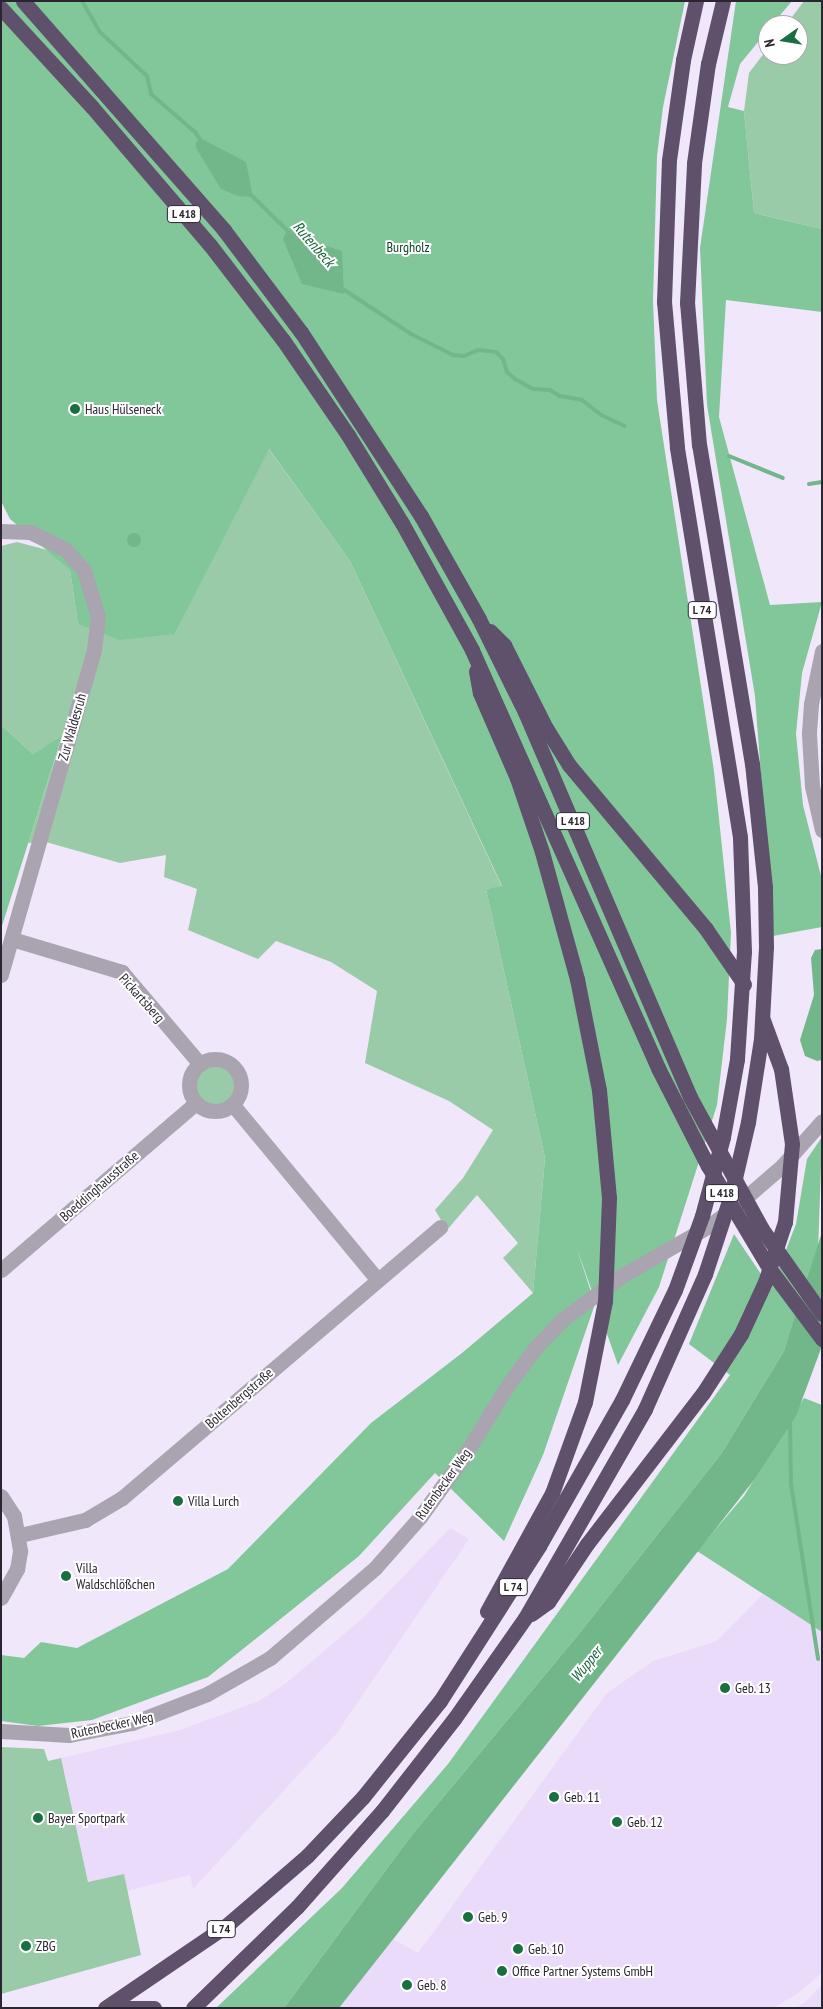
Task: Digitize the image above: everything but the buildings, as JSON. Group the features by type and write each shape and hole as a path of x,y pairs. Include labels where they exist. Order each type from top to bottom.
{"highway":[{"name":"L 418","path":"23,1 224,230 301,332 421,516 479,619 525,712 659,1027 730,1174 762,1229 822,1314"},
{"name":"L 74","path":"105,2008 227,1924 307,1856 364,1797 446,1693 580,1476 647,1349 692,1248 702,1216 723,1137 737,1059 744,952 740,837 677,447 664,302 669,160 682,69 696,1"},
{"name":"L 74","path":"193,2007 296,1908 382,1811 454,1719 525,1618 645,1410 690,1311 720,1231 731,1195 748,1122 761,1039 766,947 765,887 752,764 704,484 687,303 694,163 706,74 723,1"},
{"name":"L 418","path":"1,8 210,245 283,340 348,435 402,523 472,650 643,1034 724,1196 769,1268 822,1339"},
{"name":"L 418","path":"479,619 504,645 546,728 569,765 685,903 739,975 756,1005 779,1061 792,1144 785,1222 765,1282 741,1334 703,1393 586,1544 548,1602 525,1618"},
{"name":"L 74","path":"273,1883 401,1740 436,1692 527,1543 572,1442 594,1367 605,1301 608,1270 609,1198 604,1130 577,978 542,852 516,778 480,692 472,650"},
{"path":"125,2008 154,2008"}],"street":[{"name":"Zur Waldesruh","path":"1,531 36,534 65,549 84,570 98,617 94,650 1,975"},
{"path":"822,651 811,704 809,734 812,786 822,830"},
{"name":"Pickartsberg","path":"12,939 122,972 200,1064"},
{"path":"216,1059 232,1064 241,1080 241,1089 233,1105 218,1111 196,1103 189,1083 200,1064 216,1059"},
{"name":"Boeddinghausstraße","path":"1,1270 196,1103"},
{"path":"233,1105 377,1279"},
{"name":"Rutenbecker Weg","path":"1,1731 69,1735 132,1723 207,1694 270,1658 375,1568 420,1517 464,1456 508,1385 536,1347 563,1319 623,1275 708,1227 737,1205 782,1166 822,1121"},
{"name":"Boltenbergstraße","path":"20,1535 76,1523 110,1507 440,1227"},
{"path":"1,1496 14,1516 20,1535 17,1569 1,1598"}],"shaded area":[{"path":"804,1 822,1 822,229 754,213 744,111 749,73 758,61 758,65 808,65 808,15 794,15"},
{"path":"268,448 350,561 502,887 486,889 545,1158 533,1293 503,1258 518,1243 477,1195 447,1230 435,1210 463,1178 493,1130 449,1101 365,1063 377,991 331,962 276,941 258,959 188,930 197,889 164,877 166,855 120,863 46,842 28,843 62,737 33,754 1,725 1,546 17,542 51,551 70,570 78,624 175,634"},
{"path":"220,1065 227,1068 233,1074 236,1085 235,1093 227,1102 220,1105 212,1105 205,1102 197,1093 196,1081 199,1074 208,1066"},
{"path":"450,1528 469,1539 336,1734 193,1889 190,1875 127,1891 124,1874 88,1882 61,1758 180,1730 259,1701 285,1684 364,1617"},
{"path":"763,1594 822,1631 822,1972 813,1981 794,1996 772,2008 339,2008 391,1938 418,1953 606,1694 653,1661 717,1641"},
{"name":"Bayer Sportpark","path":"1,1747 44,1749 48,1761 61,1758 88,1882 124,1874 141,1955 1,1994"},
{"path":"822,1985 822,2008 795,2008 804,2003"}],"green space":[{"name":"Burgholz","path":"1,1 685,1 663,107 657,156 653,301 657,400 714,771 731,933 727,1019 717,1105 659,1287 618,1365 576,1246 595,1304 543,1455 504,1541 435,1473 359,1556 208,1677 92,1720 38,1726 1,1721 1,1655 24,1658 41,1642 77,1648 228,1569 371,1423 462,1353 533,1293 545,1158 486,889 502,886 350,561 269,449 175,634 120,640 78,624 70,570 10,519 1,501"},
{"path":"736,1 792,1 780,15 758,15 758,42 740,64 728,107 744,111 754,213 822,229 822,312 726,300 719,417 770,605 822,602 802,673 796,734 803,805 822,880 822,927 773,936 755,696 707,405 700,248"},
{"path":"1,725 33,754 62,736 1,929"},
{"path":"822,1137 818,1251 784,1351 721,1454 578,1635 411,1836 284,2008 216,2008 342,1888 448,1764 730,1375 689,1344 734,1234 771,1289 796,1224 807,1159"},
{"path":"804,1398 822,1405 822,1632 697,1551 744,1496"}],"water":[{"path":"202,139 246,162 253,197 238,196 221,189 196,148 196,142"},
{"path":"300,229 314,242 342,251 344,294 302,284 283,239 287,230"},
{"path":"134,533 139,535 141,540 139,545 134,547 129,545 127,540 129,535"},
{"path":"822,949 822,1060 817,1061 805,1056 800,1040 814,995 811,958 815,950"},
{"name":"Wupper","path":"822,1232 822,1346 796,1416 754,1480 339,2008 284,2008 411,1836 578,1635 721,1454 784,1351"}],"waterway":[{"name":"Rutenbeck","path":"82,1 100,32 147,76 151,94 195,132 202,142"},
{"name":"Rutenbeck","path":"250,194 290,233"},
{"name":"Rutenbeck","path":"343,289 411,334 453,355 464,356 478,350 496,352 503,359 507,372 515,379 533,389 550,390 560,396 582,400 601,415 625,426"},
{"name":"Rutenbeck","path":"729,456 783,478"},
{"name":"Rutenbeck","path":"809,484 822,482"},
{"path":"790,1421 791,1484 818,1659"}],"place":[{"name":"Haus Hülseneck","path":"75,409"},
{"name":"Villa Lurch","path":"178,1501"},
{"name":"Villa Waldschlößchen","path":"66,1576"},
{"name":"Geb. 13","path":"725,1688"},
{"name":"Geb. 11","path":"554,1797"},
{"name":"Bayer Sportpark","path":"38,1818"},
{"name":"Geb. 12","path":"617,1822"},
{"name":"Geb. 9","path":"468,1917"},
{"name":"ZBG","path":"26,1946"},
{"name":"Geb. 10","path":"518,1949"},
{"name":"Office Partner Systems GmbH","path":"502,1971"},
{"name":"Geb. 8","path":"407,1985"}]}
